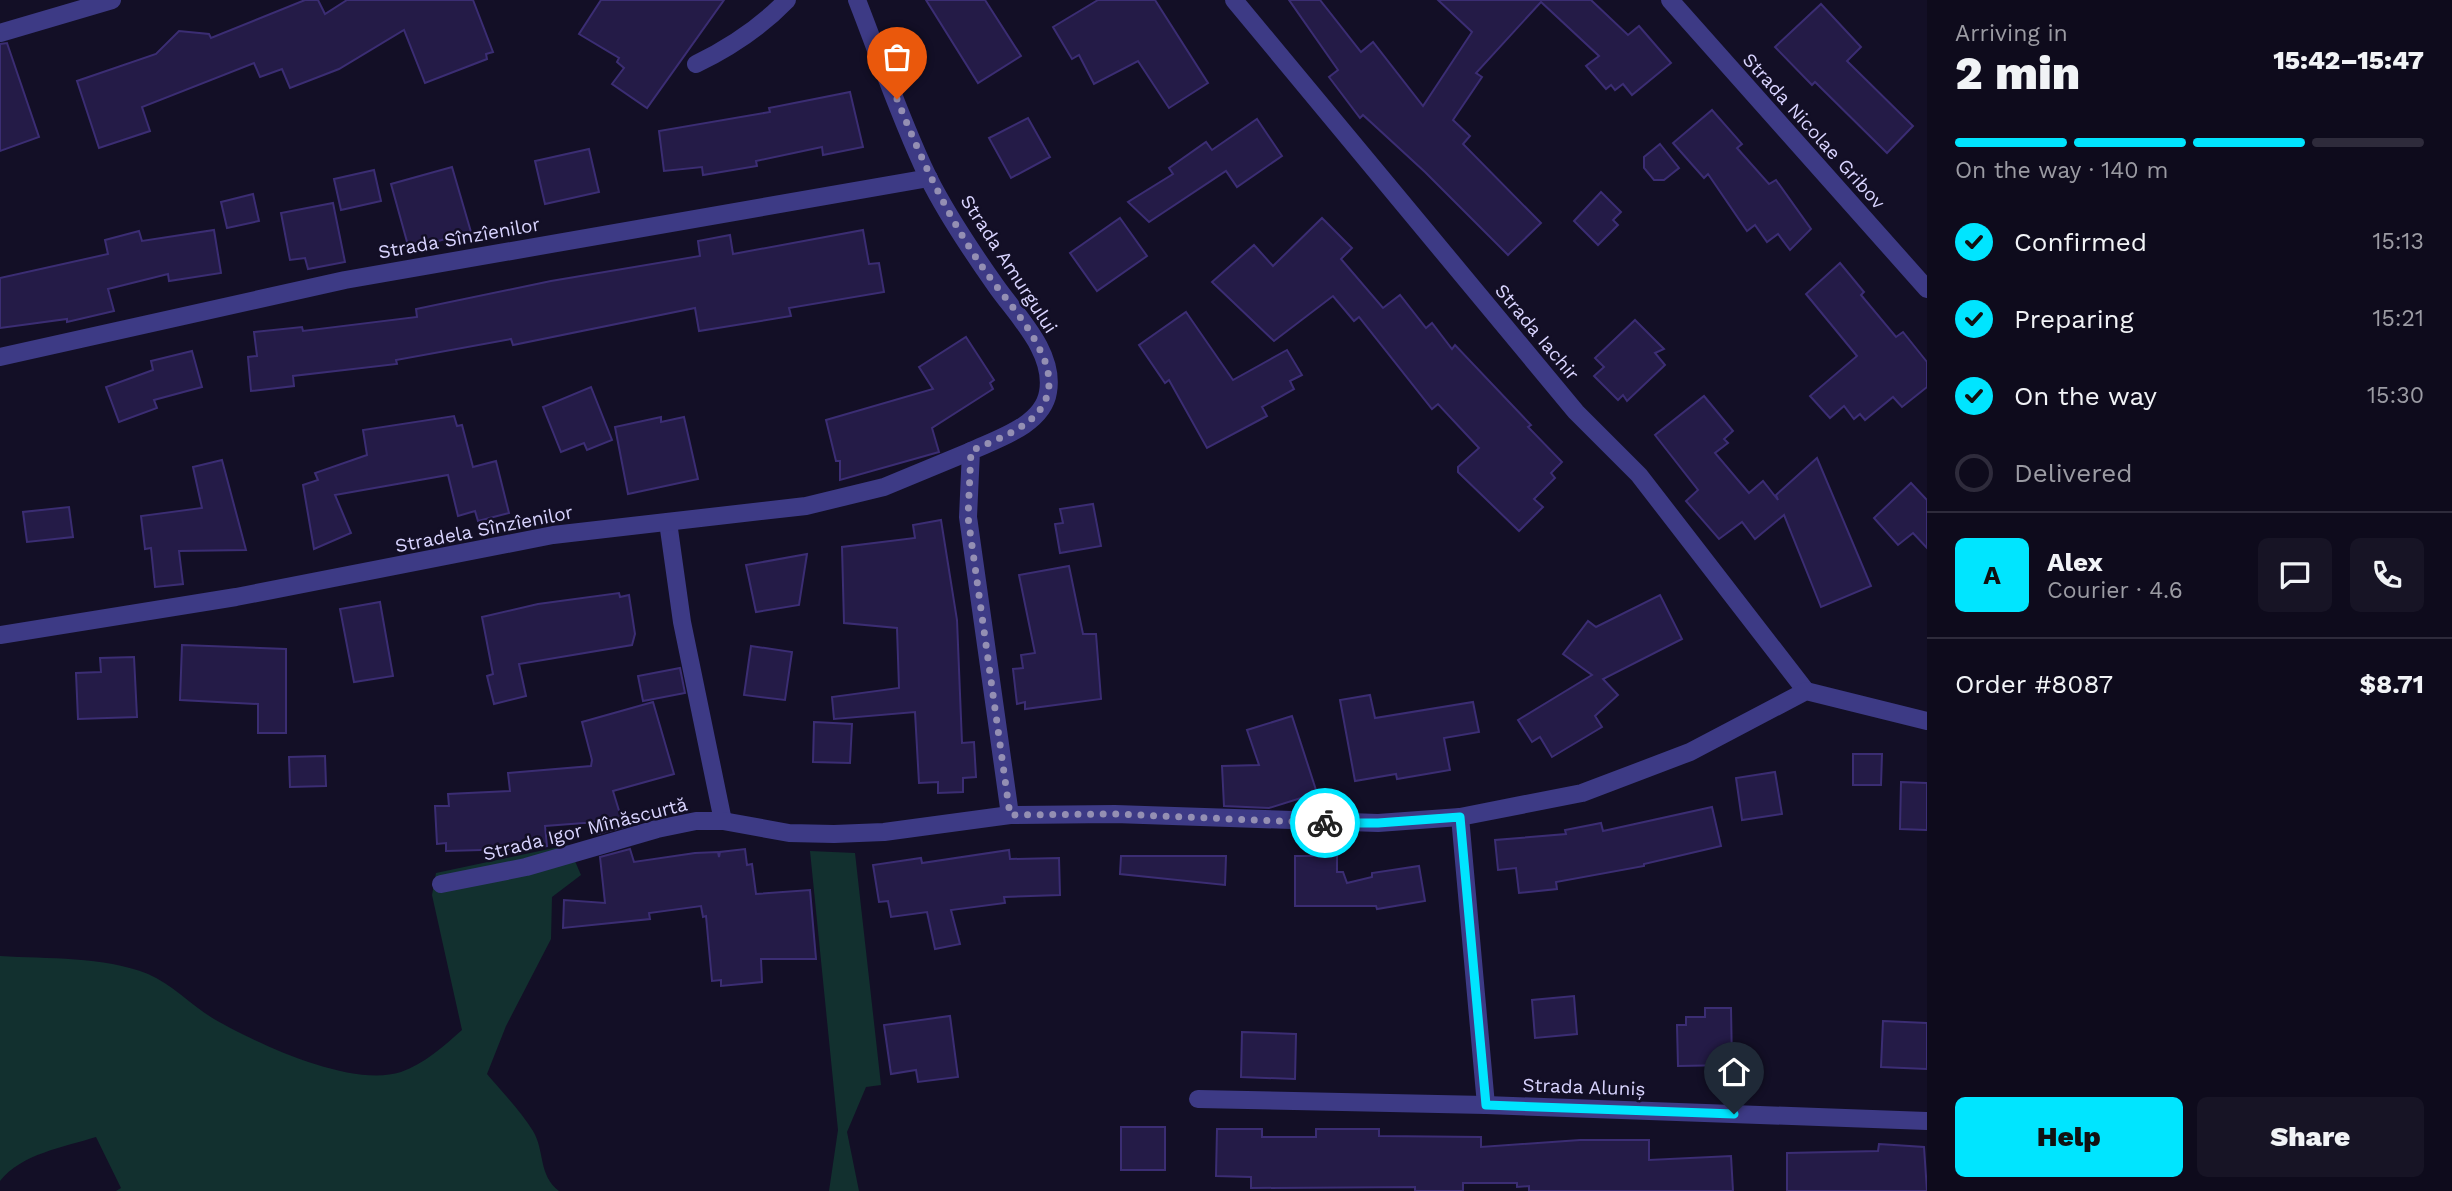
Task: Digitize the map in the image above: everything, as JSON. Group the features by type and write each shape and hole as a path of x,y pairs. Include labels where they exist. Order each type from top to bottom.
{"street":[{"path":"696,64 727,49 765,23 787,0"},
{"name":"Strada Amurgului","path":"857,0 929,178 978,260 1039,347 1048,367 1048,394 1041,411 1020,428 971,451"},
{"name":"Strada Iachir","path":"1234,0 1576,412 1639,475 1806,691"},
{"name":"Strada Nicolae Gribov","path":"1670,0 1927,289"},
{"path":"0,33 101,2"},
{"name":"Strada Sînzîenilor","path":"0,357 345,280 929,178"},
{"path":"971,451 968,517 1010,815"},
{"name":"Stradela Sînzîenilor","path":"0,635 236,597 553,535 819,503 884,487 971,451"},
{"path":"668,522 682,622 723,821"},
{"path":"1806,691 1927,721"},
{"name":"Strada Igor Mînăscurtă","path":"441,884 526,867 657,829 696,821 723,821 789,833 834,834 884,832 1010,815 1115,814 1378,823 1460,817 1594,789 1690,752 1806,691"},
{"path":"1460,817 1486,1105"},
{"name":"Strada Aluniș","path":"1198,1099 1486,1105 1927,1121"}],"green space":[{"path":"568,845 581,875 552,897 551,939 506,1026 487,1074 533,1131 548,1178 559,1191 116,1191 121,1188 96,1137 31,1158 19,1164 0,1181 0,956 75,959 131,968 157,978 214,1019 279,1051 331,1069 357,1074 401,1072 426,1059 462,1030 432,895 436,873"},
{"path":"810,851 855,853 881,1085 866,1087 847,1132 859,1191 829,1191 838,1130"}],"building":[{"path":"305,0 318,0 325,14 347,0 473,0 493,52 486,54 487,59 425,83 404,30 339,69 290,88 282,69 260,77 254,63 142,107 150,131 99,148 77,81 156,54 179,31 209,34 211,38"},
{"path":"601,0 724,0 647,108 612,84 624,68 617,62 619,58 579,34"},
{"path":"926,0 985,0 1021,56 978,83"},
{"path":"1098,0 1155,0 1208,83 1169,108 1138,61 1094,84 1079,55 1072,59 1053,27"},
{"path":"1289,0 1320,0 1361,52 1373,42 1423,106 1472,32 1438,0 1591,0 1628,35 1639,26 1671,63 1632,95 1623,84 1615,90 1611,85 1606,89 1586,66 1599,56 1541,2 1476,73 1482,77 1453,120 1470,136 1463,144 1541,223 1508,255 1425,172 1363,115 1360,118 1329,77 1338,70"},
{"path":"1821,4 1861,47 1847,61 1913,126 1887,153 1815,82 1812,85 1775,47"},
{"path":"7,43 39,137 0,151 0,44"},
{"path":"850,92 863,147 823,155 822,147 756,161 757,166 703,175 702,167 664,171 659,131 770,112 769,108"},
{"path":"1712,110 1742,144 1737,148 1769,184 1776,180 1811,229 1790,250 1778,234 1767,242 1755,225 1747,231 1708,174 1704,178 1673,143"},
{"path":"1028,118 1050,157 1011,178 989,138"},
{"path":"1257,119 1282,156 1237,187 1226,171 1149,222 1128,202 1173,174 1169,168 1206,142 1212,150"},
{"path":"1660,144 1679,168 1664,180 1654,180 1644,168 1644,157"},
{"path":"589,149 599,192 545,204 535,161"},
{"path":"452,167 471,232 409,249 391,184"},
{"path":"374,170 381,201 341,210 334,179"},
{"path":"1601,192 1621,212 1613,220 1618,225 1598,245 1574,221"},
{"path":"253,194 259,221 227,228 221,202"},
{"path":"333,203 345,262 308,269 305,258 290,260 281,213"},
{"path":"1120,218 1147,256 1097,291 1070,253"},
{"path":"1322,218 1352,248 1341,259 1383,308 1400,295 1426,328 1432,323 1452,349 1455,345 1562,462 1551,473 1555,478 1534,499 1543,507 1519,531 1458,472 1458,467 1479,448 1438,404 1432,409 1359,317 1354,321 1333,296 1274,341 1212,282 1254,245 1273,266"},
{"path":"214,230 221,273 169,281 168,274 108,289 114,311 67,322 67,319 0,328 0,278 108,254 105,240 139,231 142,241"},
{"path":"863,230 869,264 879,263 884,292 789,308 791,316 699,331 695,308 513,345 511,339 396,360 397,364 293,376 294,386 251,391 248,357 257,356 254,332 302,327 303,331 417,317 416,309 551,281 700,256 698,241 730,235 733,254"},
{"path":"1840,263 1864,292 1861,295 1896,337 1903,332 1927,362 1927,387 1902,407 1893,397 1865,420 1860,414 1854,419 1844,406 1830,418 1810,396 1857,356 1806,294"},
{"path":"1186,312 1233,380 1287,350 1302,375 1290,381 1294,389 1262,407 1267,416 1207,448 1169,380 1165,383 1139,345"},
{"path":"1635,320 1664,349 1655,353 1665,365 1627,401 1623,395 1618,400 1594,376 1604,367 1595,358"},
{"path":"966,337 994,380 990,383 993,389 932,428 939,452 840,480 840,461 836,461 826,420 933,389 919,367"},
{"path":"192,351 202,387 154,400 157,408 119,422 106,387 153,370 151,361"},
{"path":"591,387 612,440 587,450 584,443 561,452 543,407"},
{"path":"1704,396 1733,431 1724,439 1728,443 1715,453 1749,493 1763,481 1778,500 1776,495 1817,458 1871,586 1821,607 1784,515 1755,539 1742,522 1719,539 1686,501 1698,490 1655,435"},
{"path":"454,416 457,426 462,425 473,467 496,461 509,513 478,521 475,511 458,516 448,475 335,495 351,533 314,549 303,485 318,480 315,473 367,455 363,430"},
{"path":"661,417 661,422 684,417 698,479 628,494 615,427"},
{"path":"222,460 246,550 179,551 183,584 155,587 151,548 145,549 141,516 202,508 193,467"},
{"path":"1911,483 1927,500 1927,548 1913,533 1898,545 1874,518"},
{"path":"1093,504 1101,546 1060,553 1055,524 1063,523 1060,509"},
{"path":"69,507 73,537 27,542 23,512"},
{"path":"941,520 957,620 962,743 974,742 976,777 963,778 963,792 938,793 938,782 919,783 915,712 834,719 832,697 899,688 897,628 844,623 842,547 915,538 913,525"},
{"path":"807,554 799,605 756,612 746,565"},
{"path":"1069,566 1083,634 1096,634 1101,699 1025,709 1025,702 1017,704 1013,669 1023,668 1021,655 1035,653 1019,575"},
{"path":"619,593 620,597 629,595 635,634 632,645 519,664 526,696 494,704 487,676 493,674 482,617 538,604"},
{"path":"1660,595 1682,639 1603,679 1618,695 1595,716 1602,727 1552,757 1540,737 1532,742 1518,720 1592,675 1563,654 1588,621 1596,627"},
{"path":"380,602 393,676 354,682 340,609"},
{"path":"182,645 286,649 286,733 258,733 258,704 180,700"},
{"path":"751,646 792,652 785,700 744,695"},
{"path":"134,657 137,717 78,719 76,673 101,672 100,658"},
{"path":"680,668 685,693 643,701 638,676"},
{"path":"1370,695 1375,718 1473,702 1479,732 1444,738 1450,770 1397,779 1396,774 1355,781 1340,700"},
{"path":"653,702 674,774 613,791 624,827 598,834 597,822 545,826 547,846 520,849 446,851 446,843 437,844 435,806 449,806 448,794 510,791 508,773 591,766 592,760 582,722"},
{"path":"1292,716 1317,793 1269,808 1224,806 1222,766 1259,765 1247,730"},
{"path":"814,722 852,724 850,763 813,762"},
{"path":"1853,754 1882,754 1881,785 1853,785"},
{"path":"325,756 326,786 290,787 289,757"},
{"path":"1775,772 1782,814 1742,820 1736,778"},
{"path":"1901,782 1927,783 1927,830 1900,829"},
{"path":"1712,807 1721,846 1644,866 1556,882 1557,889 1519,893 1516,868 1498,870 1495,840 1566,834 1565,830 1601,823 1603,831"},
{"path":"630,849 634,862 695,853 718,852 719,857 720,852 745,849 747,865 752,864 756,894 810,890 816,959 761,959 762,982 721,986 721,980 712,981 706,916 703,917 701,906 649,913 650,919 563,928 564,900 605,903 600,857"},
{"path":"1009,850 1010,859 1059,858 1060,895 1004,897 1005,903 951,910 960,944 935,949 927,912 891,917 888,901 879,902 873,865 921,858 922,863"},
{"path":"1121,856 1226,856 1225,885 1120,874"},
{"path":"1295,856 1337,856 1337,872 1343,872 1347,883 1372,877 1372,873 1419,866 1425,901 1377,909 1376,906 1295,906"},
{"path":"1574,996 1577,1034 1535,1038 1532,1000"},
{"path":"1705,1008 1731,1008 1732,1065 1678,1066 1677,1025 1686,1025 1686,1017 1705,1017"},
{"path":"950,1016 958,1077 918,1082 916,1070 891,1074 884,1025"},
{"path":"1883,1021 1927,1023 1927,1069 1881,1067"},
{"path":"1242,1032 1296,1034 1295,1079 1241,1077"},
{"path":"1121,1127 1165,1127 1165,1170 1121,1170"},
{"path":"1217,1129 1262,1129 1262,1137 1316,1137 1316,1129 1379,1129 1379,1136 1481,1137 1481,1147 1580,1140 1649,1140 1649,1160 1731,1156 1733,1191 1529,1191 1529,1186 1517,1187 1517,1183 1463,1183 1463,1191 1415,1191 1415,1187 1251,1188 1251,1177 1216,1176"},
{"path":"1879,1144 1924,1147 1927,1191 1787,1191 1787,1153 1878,1151"}],"way so far":[{"path":"897,99 929,178 978,260 1039,347 1048,367 1048,394 1041,411 1020,428 971,451 968,517 1010,815 1115,814 1325,823"}],"route":[{"path":"1325,823 1378,823 1460,817 1486,1105 1734,1114"}]}
